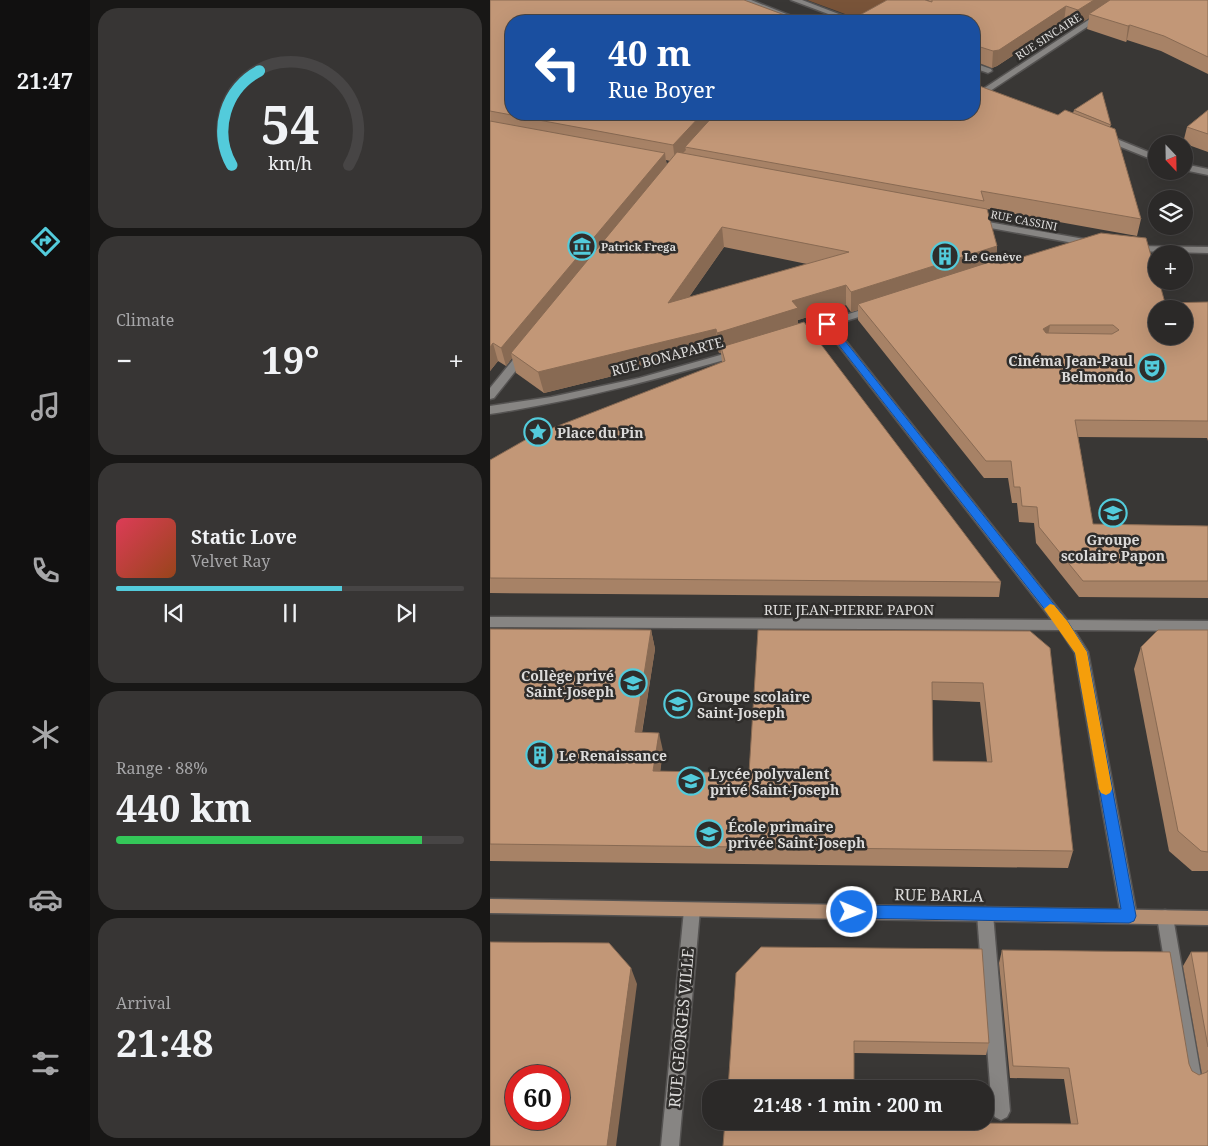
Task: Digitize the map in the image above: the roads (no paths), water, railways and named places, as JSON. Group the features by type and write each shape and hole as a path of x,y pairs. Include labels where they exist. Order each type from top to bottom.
{"main road":[{"name":"RUE BARLA","path":"490,906 1208,918"}],"street":[{"path":"744,0 784,15"},
{"path":"795,0 836,15"},
{"name":"RUE SINCAIRE","path":"984,91 1124,0"},
{"path":"980,68 988,71"},
{"path":"980,89 992,94"},
{"path":"1098,135 1148,155"},
{"path":"1193,169 1208,172"},
{"name":"RUE CASSINI","path":"971,222 1103,246"},
{"path":"1061,248 1076,241"},
{"path":"1121,248 1208,250"},
{"path":"780,339 884,306"},
{"path":"827,324 1064,626 1081,652 1129,916"},
{"path":"490,395 529,346"},
{"name":"RUE BONAPARTE","path":"490,410 551,401 640,381 752,349"},
{"name":"RUE JEAN-PIERRE PAPON","path":"490,622 1208,626"},
{"name":"RUE GEORGES VILLE","path":"670,1146 692,910"},
{"path":"985,914 1001,1111"},
{"path":"1165,917 1192,1076"}],"place":[{"name":"Patrick Frega","path":"582,246"},
{"name":"Le Genève","path":"945,256"},
{"name":"Cinéma Jean-Paul Belmondo","path":"1152,368"},
{"name":"Place du Pin","path":"538,432"},
{"name":"Groupe scolaire Papon","path":"1113,513"},
{"name":"Collège privé Saint-Joseph","path":"633,683"},
{"name":"Groupe scolaire Saint-Joseph","path":"678,704"},
{"name":"Le Renaissance","path":"540,755"},
{"name":"Lycée polyvalent privé Saint-Joseph","path":"691,781"},
{"name":"École primaire privée Saint-Joseph","path":"709,834"}]}
